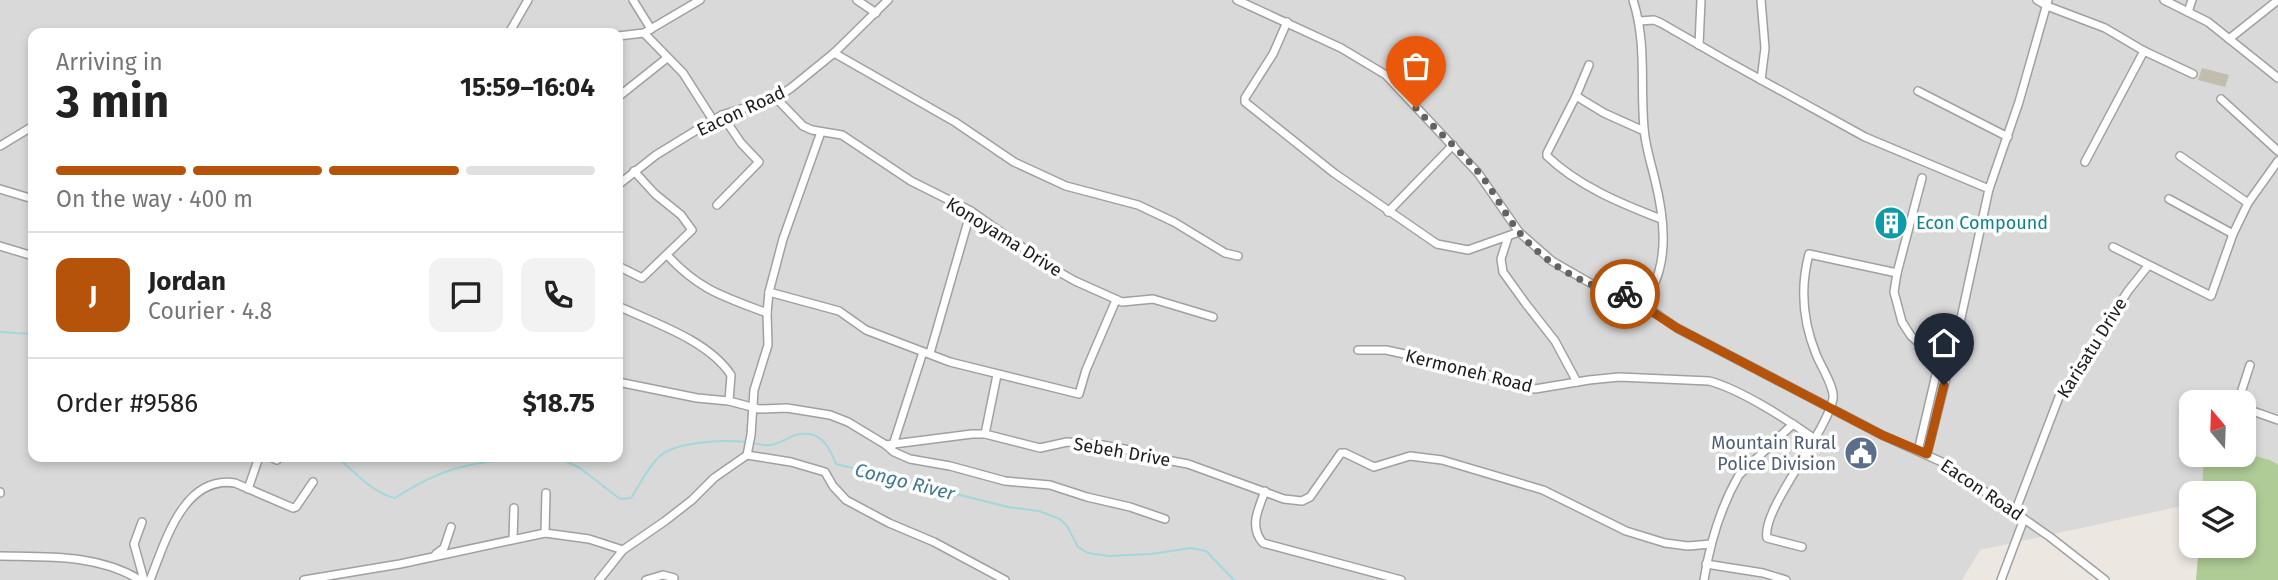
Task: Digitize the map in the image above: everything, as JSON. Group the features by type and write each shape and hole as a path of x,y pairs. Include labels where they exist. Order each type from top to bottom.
{"street":[{"path":"512,28 528,0"},
{"path":"633,0 648,31 667,58 683,73 713,120"},
{"path":"623,35 648,31 700,0"},
{"path":"858,0 876,13"},
{"name":"Eacon Road","path":"623,181 656,155 722,115 776,98 791,88 834,53 888,0"},
{"name":"Eacon Road","path":"1237,0 1341,48 1386,75 1453,145 1492,190 1519,232 1543,255 1599,288 1628,295 1677,328 1829,408 1944,463 2015,512 2105,580"},
{"path":"1633,0 1639,21 1644,80 1644,131 1659,197 1663,253 1659,271 1644,306"},
{"path":"1699,45 1701,0"},
{"path":"1760,80 1765,48 1761,0"},
{"path":"2037,0 2105,28 2144,51 2193,74"},
{"path":"2164,0 2208,22 2278,77"},
{"path":"2188,12 2192,0"},
{"path":"2229,39 2278,0"},
{"path":"1927,454 1961,318 1989,189 2008,137 2048,3"},
{"path":"1639,21 1654,20 1661,23 1865,137 1989,189"},
{"path":"1287,22 1273,54 1245,102 1334,173 1437,244 1462,250 1476,248 1519,232"},
{"path":"2085,162 2144,51"},
{"path":"834,53 965,128 1013,162 1066,186 1138,205 1174,222 1225,253 1238,256"},
{"path":"623,93 667,58"},
{"path":"1589,65 1546,153 1547,156 1582,182 1661,219"},
{"path":"1918,91 2008,137"},
{"path":"1576,96 1604,113 1644,131"},
{"name":"Konoyama Drive","path":"776,98 803,126 842,135 911,181 971,211 1052,268 1116,300 1132,303 1153,299 1213,317"},
{"path":"2221,100 2278,151"},
{"path":"717,205 759,162 741,143 722,115"},
{"path":"0,146 28,128"},
{"path":"599,580 623,550 692,500 714,478 747,452 757,379 768,345 769,292 783,239 821,132"},
{"path":"1388,212 1453,145"},
{"path":"2180,156 2248,203"},
{"path":"2113,247 2211,296 2233,233 2248,203 2278,160"},
{"path":"623,268 642,278 691,232 681,215 655,194 634,171"},
{"path":"1918,451 1938,366 1902,322 1895,304 1894,292 1896,273 1922,178"},
{"path":"0,189 28,197"},
{"path":"2169,199 2233,233"},
{"path":"890,445 927,353 971,211"},
{"path":"1508,237 1501,259 1503,272 1555,341 1577,382"},
{"path":"0,246 28,254"},
{"path":"1802,547 1767,538 1766,531 1780,498 1815,439 1833,393 1813,345 1804,312 1805,271 1809,254 1896,273"},
{"path":"668,256 683,273 699,285 767,313"},
{"name":"Karisatu Drive","path":"2015,512 2059,397 2147,266"},
{"path":"769,292 839,311 866,330 950,362 1079,394 1086,370 1116,300"},
{"path":"623,308 675,332 721,363 731,375 729,401"},
{"name":"Kermoneh Road","path":"1358,349 1386,350 1409,355 1444,366 1498,377 1535,390 1632,376 1709,381 1794,424 1815,439"},
{"path":"2242,390 2250,365"},
{"path":"985,434 998,375"},
{"path":"623,383 697,398 729,401 752,408 787,408 830,415 890,445 894,452 910,459 950,466 1004,481 1050,485 1165,519"},
{"path":"2256,412 2278,419"},
{"path":"1703,580 1724,501 1739,475 1794,424"},
{"name":"Sebeh Drive","path":"890,445 972,434 985,434 1040,448 1067,442 1102,445 1188,464 1284,499 1306,500 1339,455 1345,453 1374,467 1403,457 1427,457 1472,468 1558,496 1582,511 1626,531 1665,543 1688,547 1711,544"},
{"path":"747,452 825,472 846,500 889,523 934,542 1004,580"},
{"path":"248,489 257,462"},
{"path":"145,580 177,517 193,495 225,481 293,508 313,482"},
{"path":"1265,491 1255,519 1257,536 1263,543 1401,580"},
{"path":"545,533 546,493"},
{"path":"513,539 514,508"},
{"path":"2001,580 2024,519"},
{"path":"142,522 134,544 145,580"},
{"path":"432,557 444,548 451,527"},
{"path":"304,580 545,533 570,535 623,550"},
{"path":"0,556 78,559 121,570 145,580"},
{"path":"1706,564 1763,573 1786,580"},
{"path":"646,580 663,575 674,578"}],"shaded area":[{"path":"0,0 2278,0 2278,485 2256,489 2256,481 2179,481 2179,507 1980,550 1962,580 0,580"},
{"path":"2202,68 2229,75 2225,87 2198,80"}],"green space":[{"path":"2256,456 2278,465 2278,580 2196,580 2198,558 2256,558 2256,481 2203,481 2203,467 2256,467"}],"waterway":[{"name":"Congo River","path":"0,332 28,334"},
{"name":"Congo River","path":"753,443 768,445 798,434 809,434 824,442 836,464 1008,507 1039,511 1060,519 1067,526 1078,547 1088,553 1109,556 1151,554 1191,548 1206,551 1234,580"},
{"name":"Congo River","path":"567,462 580,468 620,499 631,498 656,460 674,448 699,443 748,442"},
{"name":"Congo River","path":"343,462 371,487 395,498 453,469 488,462"}],"way so far":[{"path":"1416,108 1478,173 1519,232 1533,247 1573,275 1599,288 1625,294"}],"place":[{"name":"Econ Compound","path":"1891,223"},
{"name":"Mountain Rural Police Division","path":"1861,453"}],"route":[{"path":"1625,294 1677,328 1882,435 1927,454 1944,385"}]}
